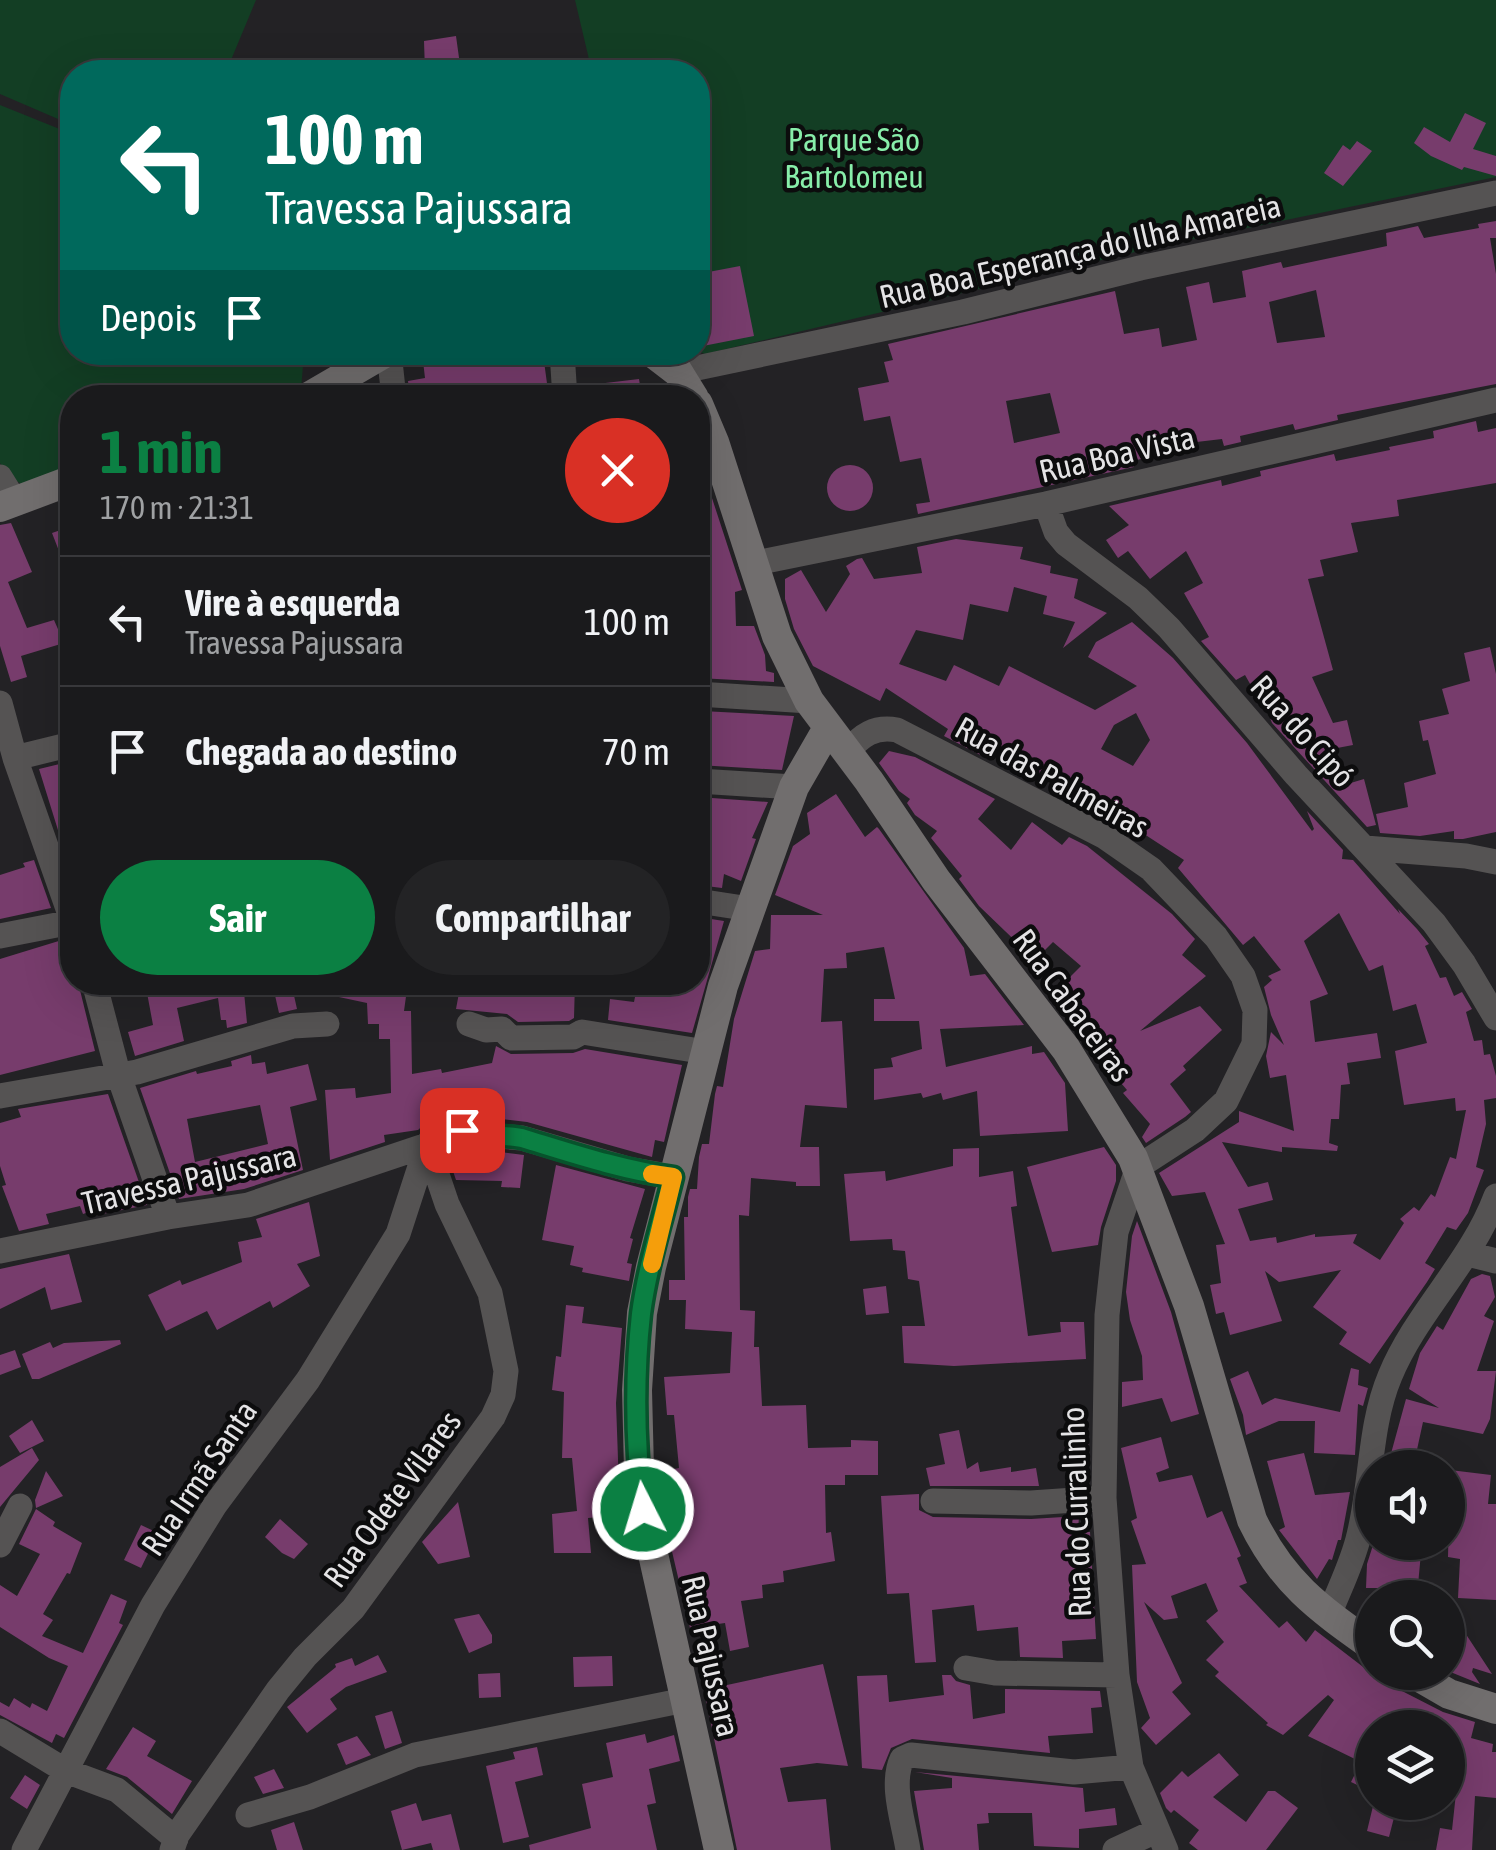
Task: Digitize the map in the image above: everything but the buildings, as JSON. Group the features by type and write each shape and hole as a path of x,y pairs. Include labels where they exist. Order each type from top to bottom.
{"main road":[{"path":"331,385 365,365"},
{"path":"665,365 686,385"},
{"name":"Rua Cabaceiras","path":"710,432 751,564 778,636 810,701 936,880 1066,1048 1138,1168 1189,1306 1252,1520 1279,1568 1328,1615 1355,1634"},
{"path":"5,495 60,483"},
{"name":"Rua Pajussara","path":"719,1850 678,1701 643,1509 638,1430 642,1313 723,986 794,788 828,728"},
{"path":"1441,1690 1496,1709"}],"street":[{"name":"Rua Boa Esperança do Ilha Amareia","path":"686,385 1140,268 1496,193"},
{"name":"Rua Boa Vista","path":"751,564 1046,504 1496,400"},
{"name":"Rua do Cipó","path":"1046,504 1056,532 1066,544 1138,598 1169,628 1296,774 1434,923 1496,1018"},
{"path":"710,695 810,701"},
{"path":"0,703 60,887"},
{"name":"Rua das Palmeiras","path":"847,752 876,728 898,730 1105,838 1151,869 1216,937 1243,976 1254,1010 1254,1044 1226,1102 1195,1130 1138,1168"},
{"path":"15,758 60,747"},
{"path":"710,782 794,788"},
{"path":"1365,848 1496,862"},
{"path":"710,903 750,910"},
{"path":"0,936 60,924"},
{"path":"97,995 118,1072 168,1217"},
{"path":"0,1096 118,1072 138,1072 293,1026 327,1024"},
{"path":"469,1024 502,1030 511,1038 573,1038 582,1032 706,1052"},
{"name":"Travessa Pajussara","path":"0,1251 268,1200 428,1146 436,1133 454,1129 522,1138 628,1170 673,1177"},
{"name":"Rua Irmã Santa","path":"24,1850 153,1606 215,1505 308,1380 398,1234 428,1146"},
{"name":"Rua Odete Vilares","path":"174,1844 278,1690 353,1609 493,1416 503,1395 506,1371 490,1293 447,1204 428,1146"},
{"name":"Rua do Curralinho","path":"1138,1168 1116,1232 1108,1316 1104,1498 1117,1675 1131,1767 1161,1840"},
{"path":"1328,1615 1359,1539 1375,1433 1388,1380 1400,1353 1468,1254 1496,1196"},
{"path":"1468,1254 1496,1261"},
{"path":"934,1501 1104,1498"},
{"path":"0,1544 20,1506"},
{"path":"966,1668 995,1673 1117,1675"},
{"name":"Rua Pajussara","path":"248,1816 310,1797 415,1754 678,1701"},
{"path":"0,1732 66,1771 117,1790 174,1844"},
{"path":"908,1850 898,1766 911,1755 1074,1772 1131,1767"},
{"path":"1115,1850 1161,1840"}],"green space":[{"path":"0,0 256,0 231,60 60,60 60,120 0,94"},
{"name":"Parque São Bartolomeu","path":"575,0 1496,0 1496,177 1169,244 710,353 710,60 589,60"},
{"path":"0,105 60,129 60,365 303,365 301,385 60,385 60,474 23,485 7,475 0,463"}],"slow traffic":[{"path":"652,1174 673,1177 652,1264"}],"route":[{"path":"462,1130 484,1136 522,1138 628,1170 673,1177 642,1313 637,1390 638,1470 643,1509"}]}
